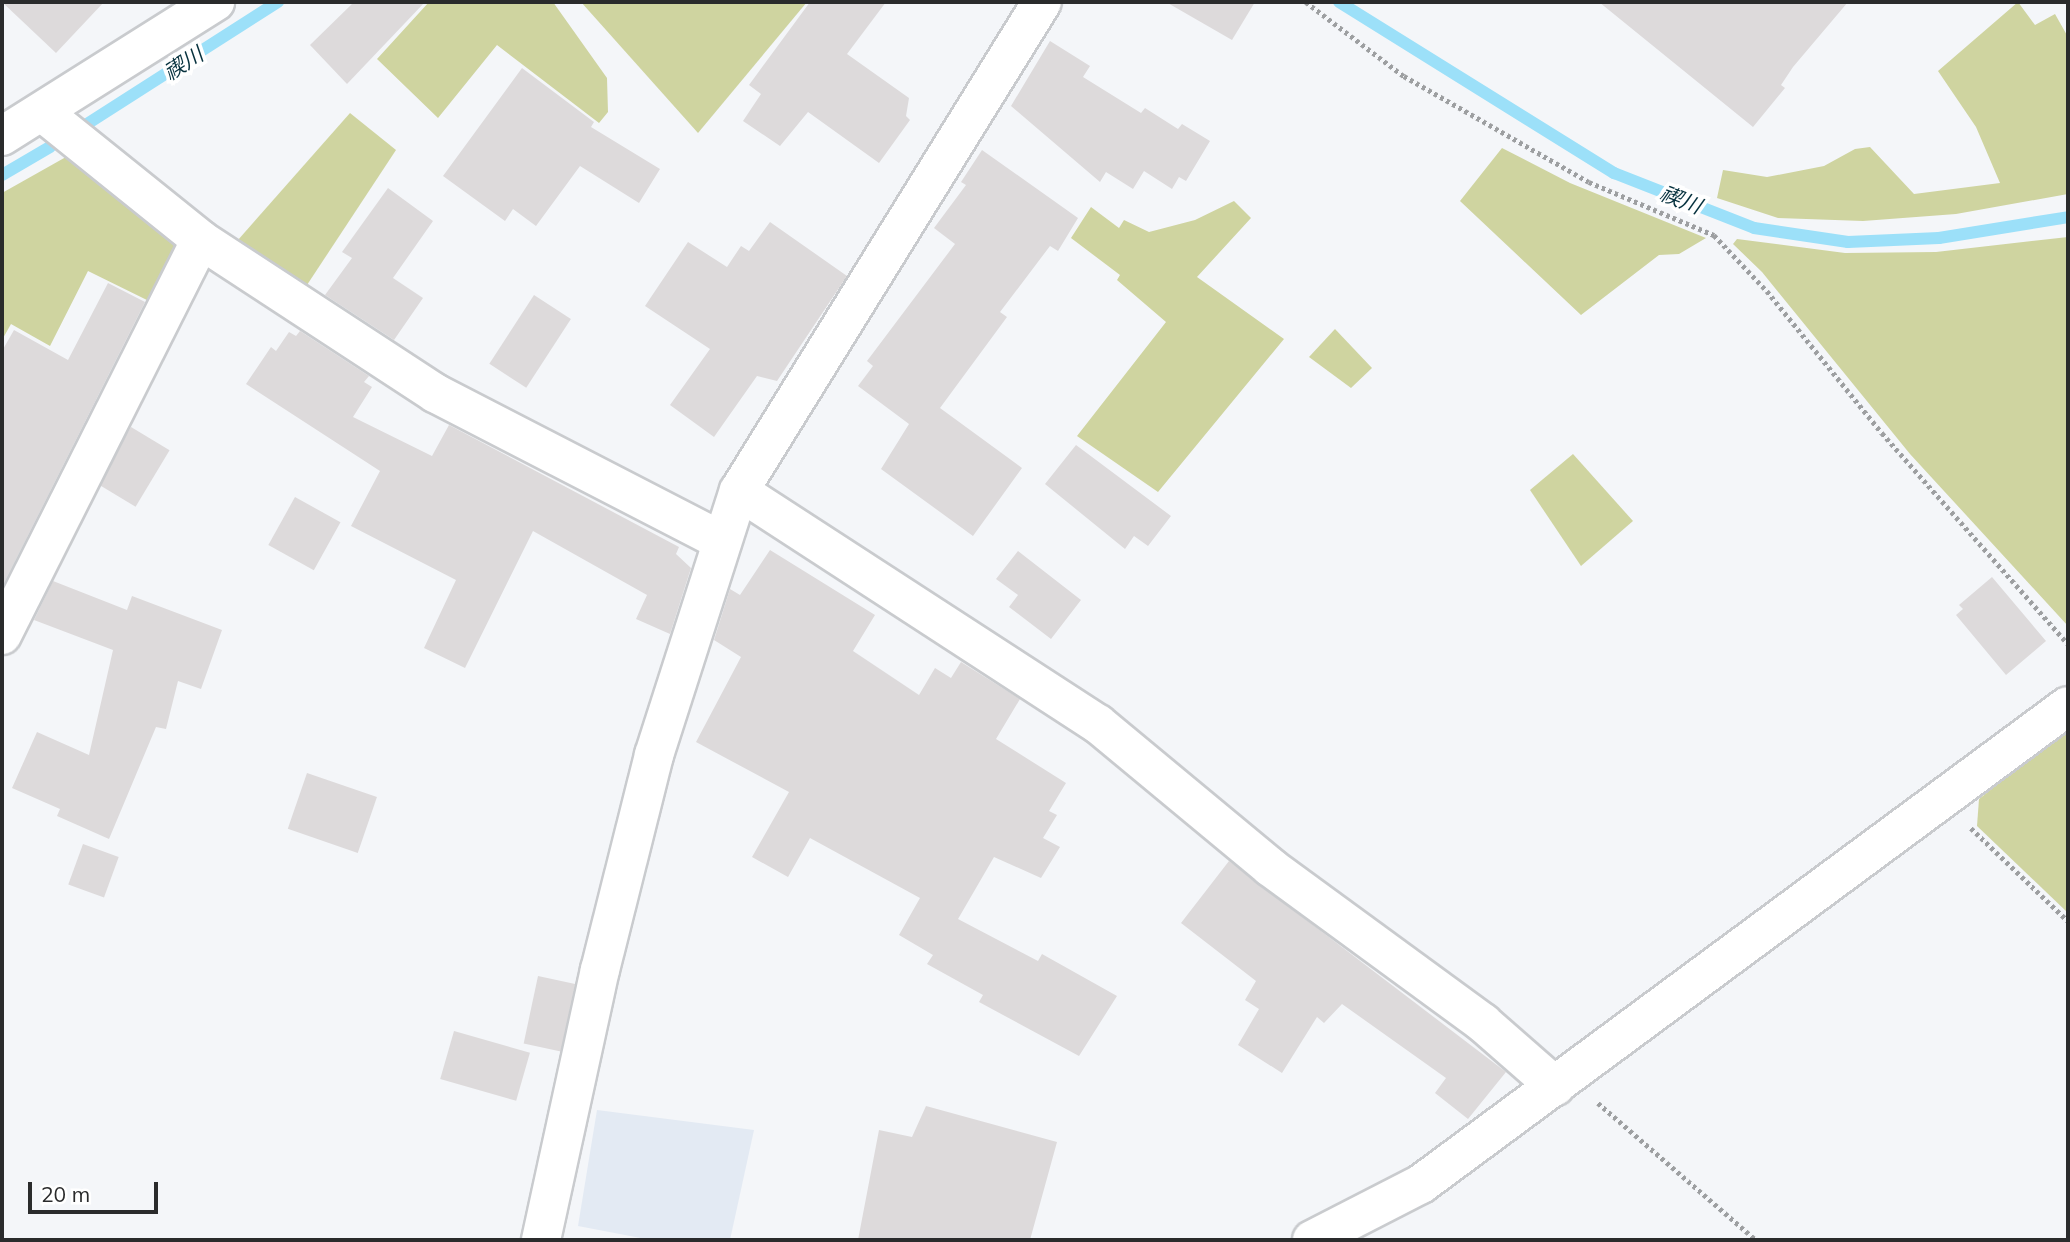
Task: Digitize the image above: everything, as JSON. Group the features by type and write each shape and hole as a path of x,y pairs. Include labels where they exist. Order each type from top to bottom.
{"street":[{"path":"2,136 215,2"},
{"path":"541,1240 600,970 654,755 739,491 1042,2"},
{"path":"42,112 201,240 435,393 722,541"},
{"path":"2,635 201,240"},
{"path":"739,491 1098,724 1270,867 1562,1082"},
{"path":"1312,1240 1421,1184 2068,706"}],"path":[{"path":"1306,2 1404,76 1589,182 1714,235 1768,290 1882,433 2068,645"},
{"path":"1942,800 2068,921"},
{"path":"1562,1082 1756,1240"}],"shaded area":[{"path":"597,1110 754,1130 730,1240 651,1240 578,1226"}],"green space":[{"path":"429,2 553,2 607,78 608,112 599,123 497,45 438,118 377,59"},
{"path":"581,2 807,2 698,133"},
{"path":"2018,2 2035,25 2055,14 2068,37 2068,194 1956,214 1863,221 1778,218 1717,198 1723,170 1767,177 1824,166 1855,149 1870,147 1914,194 2000,183 1976,127 1938,71"},
{"path":"350,113 396,150 305,288 238,240"},
{"path":"1502,148 1570,183 1706,238 1679,254 1659,255 1581,315 1460,201"},
{"path":"73,153 172,238 177,257 153,303 88,271 50,346 11,324 2,340 2,193"},
{"path":"1234,201 1251,218 1197,277 1284,339 1158,492 1077,436 1166,322 1117,280 1120,275 1071,238 1091,207 1119,228 1124,220 1149,232 1195,220"},
{"path":"2068,237 2068,626 1910,454 1762,272 1733,244 1737,239 1845,253 1936,252"},
{"path":"1335,329 1372,368 1351,388 1309,357"},
{"path":"1573,454 1633,521 1581,566 1530,490"},
{"path":"2068,729 2068,913 1977,826 1979,799"}],"building":[{"path":"2,2 104,2 56,53"},
{"path":"354,2 425,2 347,84 310,45"},
{"path":"810,2 886,2 847,54 909,98 906,116 910,120 879,163 808,112 780,146 743,121 761,94 749,85"},
{"path":"1166,2 1255,2 1232,40"},
{"path":"1599,2 1848,2 1793,67 1781,85 1785,88 1753,127"},
{"path":"1050,41 1090,66 1083,77 1141,113 1145,108 1178,129 1182,124 1210,141 1186,181 1179,177 1172,189 1144,171 1133,189 1106,172 1100,182 1011,106"},
{"path":"522,68 594,122 591,127 660,169 639,203 580,166 536,226 513,209 505,221 443,176"},
{"path":"982,150 1078,218 1058,251 1050,246 1000,312 1007,317 940,408 1022,468 973,536 881,469 909,424 858,386 873,366 867,361 955,244 934,228 966,185 961,182"},
{"path":"388,188 433,221 393,278 423,298 394,340 325,295 352,258 342,252"},
{"path":"770,222 847,276 777,381 757,376 714,437 670,405 710,349 645,306 688,242 727,267 741,246 749,251"},
{"path":"108,283 145,302 2,587 2,351 14,330 68,360"},
{"path":"534,295 571,319 526,388 489,364"},
{"path":"300,331 369,376 364,382 372,387 353,417 432,456 449,425 679,547 676,554 691,568 670,634 636,619 647,595 533,531 465,668 424,648 456,580 351,526 380,471 246,384 271,347 276,351 289,332 296,336"},
{"path":"131,427 170,450 136,507 97,484"},
{"path":"1076,445 1171,516 1148,546 1134,536 1125,549 1045,484"},
{"path":"295,497 340,522 314,570 268,545"},
{"path":"770,550 875,615 853,651 919,695 935,668 951,678 961,662 1020,699 996,739 1066,783 1049,811 1057,815 1043,838 1060,847 1041,878 994,857 958,919 1038,961 1042,954 1117,996 1079,1056 979,1002 983,995 927,964 933,955 899,935 920,898 810,838 788,877 752,857 789,792 696,742 741,657 714,640 730,589 740,595"},
{"path":"1018,551 1081,600 1051,639 1009,607 1018,595 996,579"},
{"path":"1992,577 2046,641 2006,675 1956,615 1963,609 1959,605"},
{"path":"53,581 127,610 132,596 222,630 201,689 178,681 166,729 156,727 109,839 57,816 60,809 12,788 37,732 89,755 113,650 34,620"},
{"path":"307,773 377,797 358,853 288,829"},
{"path":"83,844 119,857 104,897 68,884"},
{"path":"1229,861 1506,1072 1468,1119 1435,1093 1446,1078 1342,1004 1324,1023 1317,1017 1282,1073 1238,1045 1259,1009 1245,1000 1256,981 1181,923"},
{"path":"538,976 575,984 561,1051 524,1043"},
{"path":"454,1031 530,1053 516,1101 440,1079"},
{"path":"926,1106 1057,1142 1030,1240 858,1240 879,1130 912,1137"}],"waterway":[{"name":"禊川","path":"87,124 278,2"},
{"name":"禊川","path":"1339,2 1614,173 1754,228 1848,242 1939,238 2068,217"},
{"name":"禊川","path":"2,175 50,147"}]}
